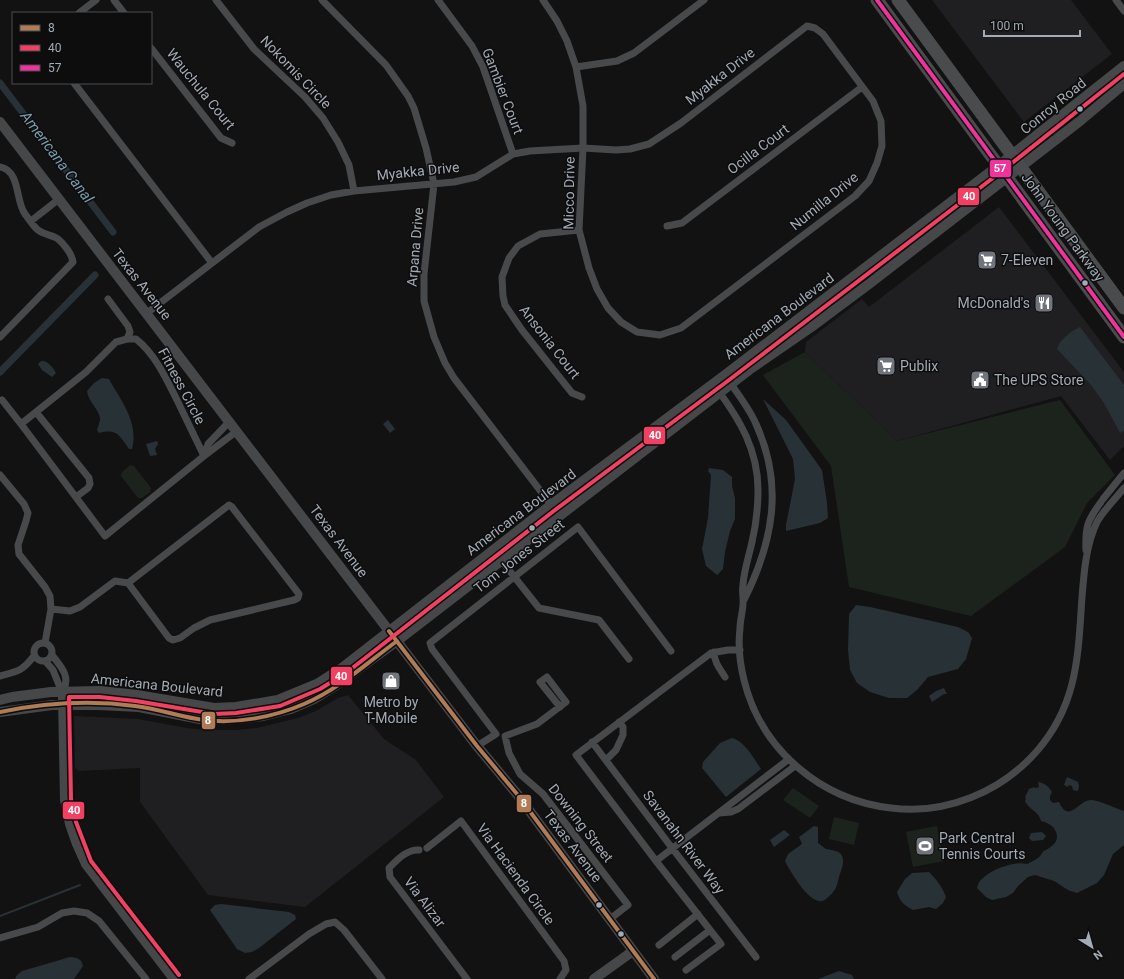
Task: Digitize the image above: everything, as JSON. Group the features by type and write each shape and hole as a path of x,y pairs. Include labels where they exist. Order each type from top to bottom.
{"highway":[{"name":"John Young Parkway","path":"877,0 1124,337"},
{"name":"John Young Parkway","path":"898,0 1124,308"}],"main road":[{"name":"Conroy Road","path":"998,166 1124,66"},
{"name":"Conroy Road","path":"1006,178 1080,121 1124,84"},
{"name":"Texas Avenue","path":"0,122 477,746 517,794 654,979"},
{"name":"Americana Boulevard","path":"0,712 12,709 62,704 133,706 205,720 236,720 263,716 291,709 314,699 335,686 397,641 720,392 728,380 801,317 998,166"},
{"name":"Americana Boulevard","path":"0,700 12,697 63,691 100,691 137,695 214,708 236,707 278,700 317,684 342,668 551,506 714,384 728,380 810,328 1006,178"},
{"path":"869,284 868,280 870,272 877,259"},
{"path":"801,317 810,328"},
{"path":"63,691 62,704 66,800 70,824 77,844 86,864 174,979"},
{"path":"236,707 236,720"},
{"path":"594,979 633,951"}],"street":[{"path":"80,12 96,0"},
{"path":"114,0 123,12"},
{"name":"Nokomis Circle","path":"216,0 254,50 305,97 323,118 338,142 349,165 354,191"},
{"name":"Arpana Drive","path":"322,0 386,65 408,96 414,108 426,148 434,184 424,274 424,301 434,337 445,363 454,378 559,515"},
{"name":"Gambier Court","path":"438,0 472,46 483,67 513,154"},
{"name":"Micco Drive","path":"543,0 557,21 567,41 576,67 583,106 583,148 579,230 596,289 608,308 621,322 637,332 660,335 680,328"},
{"path":"576,67 617,61 634,52 704,0"},
{"path":"1116,0 1124,11"},
{"name":"Myakka Drive","path":"147,313 259,227 307,203 331,195 354,191 454,182 476,177 513,154 547,149 630,149 649,144 681,123 807,26 816,28 823,34"},
{"name":"Numilla Drive","path":"680,328 855,196 869,181 878,164 882,146 881,120 873,101 823,34"},
{"name":"Wauchula Court","path":"152,49 221,138 232,143"},
{"path":"75,84 212,263"},
{"name":"Ocilla Court","path":"667,226 682,223 862,86"},
{"path":"0,167 4,168 12,176 17,186 21,209 30,221 39,231 58,239 72,256 73,262 0,337"},
{"path":"30,221 58,199"},
{"name":"Ansonia Court","path":"579,230 540,234 518,246 509,258 502,277 505,305 522,330 572,393 582,397"},
{"path":"21,424 86,372 116,342 127,339 130,332 128,326 108,299"},
{"name":"Fitness Circle","path":"127,339 136,338 146,346 158,364 168,381 204,456"},
{"path":"728,380 752,415 760,434 767,453 773,491 773,504 768,533 761,560 744,600 739,628 743,678 748,694 757,716 768,735 795,766 816,782 848,798 878,807 898,809 932,808 963,801 989,790 1015,773 1038,750 1056,726 1063,712 1072,686 1078,660 1086,554 1085,535 1089,517 1124,473"},
{"path":"714,384 735,414 748,438 756,467 758,489 757,515 742,587 744,600"},
{"path":"2,400 105,536 237,431"},
{"path":"36,412 88,478 90,484 88,488 76,497"},
{"path":"204,456 208,444 230,421"},
{"path":"0,475 24,504 28,513 18,545 19,554 50,596 51,609 44,643"},
{"path":"1086,554 1098,521 1124,488"},
{"path":"51,609 70,611 80,607 114,581 128,583 169,638 173,640 180,638 194,628 210,620 294,600 298,598 300,594 229,505 128,583"},
{"name":"Tom Jones Street","path":"477,746 496,734 432,649 430,643 578,527 671,651"},
{"path":"502,560 539,608 599,620 629,659"},
{"path":"0,676 16,672 24,668 34,656 33,652 36,646 39,643 44,643 51,648 52,655 63,669 66,677 66,685 63,691 58,685 53,670 45,661"},
{"path":"686,970 721,944 576,755 711,653 728,650 740,650"},
{"path":"714,652 716,663 725,677"},
{"path":"34,656 38,660 45,661 49,660 52,655"},
{"name":"Downing Street","path":"560,707 537,724 505,736 510,753 520,774 543,794 628,905 610,919"},
{"path":"606,760 616,750 622,735 623,727 619,722"},
{"name":"Savanahn River Way","path":"592,742 756,957"},
{"path":"656,861 789,759"},
{"path":"719,813 731,812 738,809 795,766"},
{"name":"Via Hacienda Circle","path":"427,848 461,821 564,961 566,970 560,979"},
{"name":"Via Alizar","path":"419,850 414,849 407,852 396,861 389,868 390,877 467,979"},
{"path":"0,938 38,927 62,913 74,911 87,913 99,921 146,979"},
{"path":"659,945 698,914"},
{"path":"249,979 309,934 326,924 335,922 344,930 382,979"},
{"path":"675,957 710,930"}],"shaded area":[{"path":"932,0 1071,0 1112,54 1024,122"},
{"path":"999,207 1124,372 1124,446 1110,460 1061,396 897,441 805,352 806,342 862,299 869,307"},
{"path":"1080,327 1124,385 1124,431 1120,433 1104,403 1091,385 1057,349 1060,342 1066,336"},
{"path":"805,352 897,441 1060,400 1115,475 1087,503 1065,547 971,616 849,587 831,466 763,375"},
{"path":"41,361 50,364 53,368 56,373 52,377 42,370 38,364"},
{"path":"102,378 109,379 128,412 134,439 132,449 129,449 123,440 114,432 99,433 97,430 100,420 99,413 87,391 94,383"},
{"path":"763,399 786,420 822,470 828,518 820,523 786,531 795,479 793,459"},
{"path":"388,420 395,429 390,433 383,424"},
{"path":"157,441 158,444 155,449 157,455 150,456 146,444"},
{"path":"130,465 134,466 151,488 150,492 142,498 138,498 121,476 122,472"},
{"path":"709,468 723,470 732,477 732,486 735,498 735,519 730,531 723,569 717,575 706,566 702,549 708,518 711,475 708,471"},
{"path":"856,605 958,627 968,632 972,638 966,659 958,669 928,677 917,690 907,698 889,698 870,692 857,683 850,670 848,650 849,614"},
{"path":"944,688 947,694 944,694 932,702 929,696"},
{"path":"348,695 384,739 416,760 444,797 305,907 208,895 140,802 140,768 79,771 75,768 74,716 138,719 206,730 238,730 257,728 298,718 316,711 338,698"},
{"path":"732,738 745,746 761,769 726,797 702,768 703,762 720,743"},
{"path":"1067,777 1078,782 1078,791 1073,790 1072,786 1069,785 1068,787 1064,785"},
{"path":"1038,782 1045,784 1051,790 1050,800 1053,803 1059,802 1066,811 1074,810 1086,801 1094,800 1124,811 1124,845 1113,854 1104,875 1097,883 1077,893 1068,890 1054,881 1035,875 1028,877 1013,893 1006,897 992,900 986,897 977,888 981,880 986,875 1009,865 1021,863 1027,864 1031,862 1052,846 1057,839 1056,832 1052,826 1041,821 1038,815 1025,801 1025,797 1029,789 1039,787"},
{"path":"793,788 819,806 810,818 783,800"},
{"path":"834,817 859,823 854,845 829,839"},
{"path":"814,826 818,827 818,843 826,849 841,854 843,858 835,889 830,896 822,901 817,901 811,897 800,886 785,861 788,854 802,844 799,837"},
{"name":"Park Central Tennis Courts","path":"937,826 944,861 913,867 906,832"},
{"path":"784,830 790,835 774,847 770,840"},
{"path":"1042,832 1046,836 1043,840 1032,841 1029,838 1031,833"},
{"path":"929,872 939,884 946,897 943,903 936,909 929,907 913,910 903,903 897,892 905,879 912,873"},
{"path":"221,904 289,912 295,915 296,919 259,948 252,952 245,953 237,949 210,910 215,905"},
{"path":"70,957 79,959 83,966 74,979 15,979 22,971"},
{"path":"839,971 852,975 854,979 818,979"}],"waterway":[{"name":"Americana Canal","path":"0,83 113,232"},
{"path":"0,372 95,275"},
{"path":"0,916 80,885"}],"transit line":[{"name":"57","path":"877,0 1124,337"},
{"name":"40","path":"179,975 91,861 76,822 71,799 69,697 100,697 136,701 214,714 236,713 280,706 320,689 346,673 555,510 729,380 1002,171 1124,74"},
{"name":"8","path":"389,631 477,746 517,794 654,979"},
{"name":"8","path":"0,712 33,706 67,703 101,703 144,707 204,720 229,721 268,716 292,709 317,698 341,683 397,641"}],"place":[{"name":"7-Eleven","path":"987,260"},
{"name":"McDonald's","path":"1044,303"},
{"name":"Publix","path":"886,366"},
{"name":"The UPS Store","path":"980,380"},
{"name":"Metro by T-Mobile","path":"391,681"},
{"name":"Park Central Tennis Courts","path":"925,846"}]}
